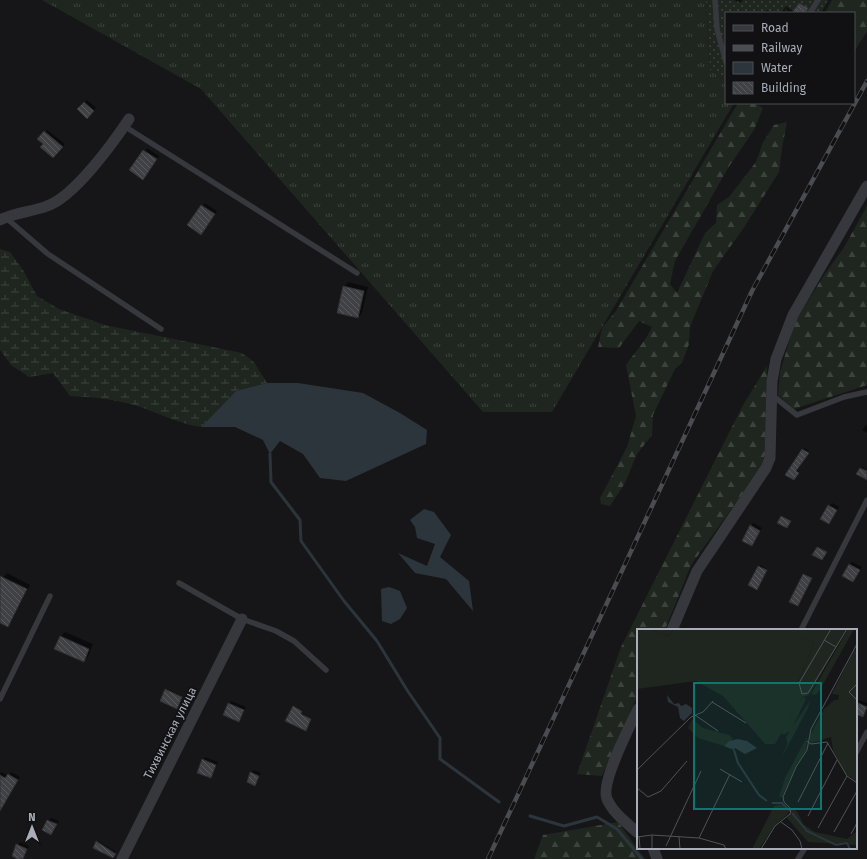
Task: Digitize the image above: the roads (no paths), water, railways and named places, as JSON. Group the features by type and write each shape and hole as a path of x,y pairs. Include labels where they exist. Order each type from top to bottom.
{"street":[{"path":"2,218 48,206 60,199 76,185 127,123"},
{"path":"672,629 697,571 768,463 772,438 772,381 776,359 793,315 867,186"},
{"name":"Тихвинская улица","path":"122,859 242,619"},
{"path":"637,711 608,776 606,797 611,807 637,832"},
{"path":"653,849 657,859"}],"lane":[{"path":"715,0 717,29 725,58"},
{"path":"811,12 818,0"},
{"path":"127,123 357,273"},
{"path":"2,218 48,254 161,329"},
{"path":"772,395 797,415 830,401 867,392"},
{"path":"802,629 867,500"},
{"path":"179,583 242,619 276,631 294,641 326,670"},
{"path":"0,699 50,596"},
{"path":"857,751 867,732"},
{"path":"798,859 804,849"}],"water":[{"path":"267,383 298,383 363,393 400,413 427,430 426,444 346,481 320,478 303,454 280,441 270,454 263,440 235,427 201,427 236,391"},
{"path":"424,509 434,512 451,535 440,557 469,581 473,611 446,579 415,573 398,553 427,566 435,544 417,538 415,527 410,520"},
{"path":"389,587 400,591 407,608 400,619 391,624 382,621 381,589"}],"waterway":[{"path":"270,454 271,482 300,520 301,541 344,601 377,641 407,690 440,738 440,759 499,802"},
{"path":"530,816 564,826 597,817 617,829 642,859"}],"railway":[{"path":"855,103 867,81"},
{"path":"488,859 752,291 854,104"}]}
